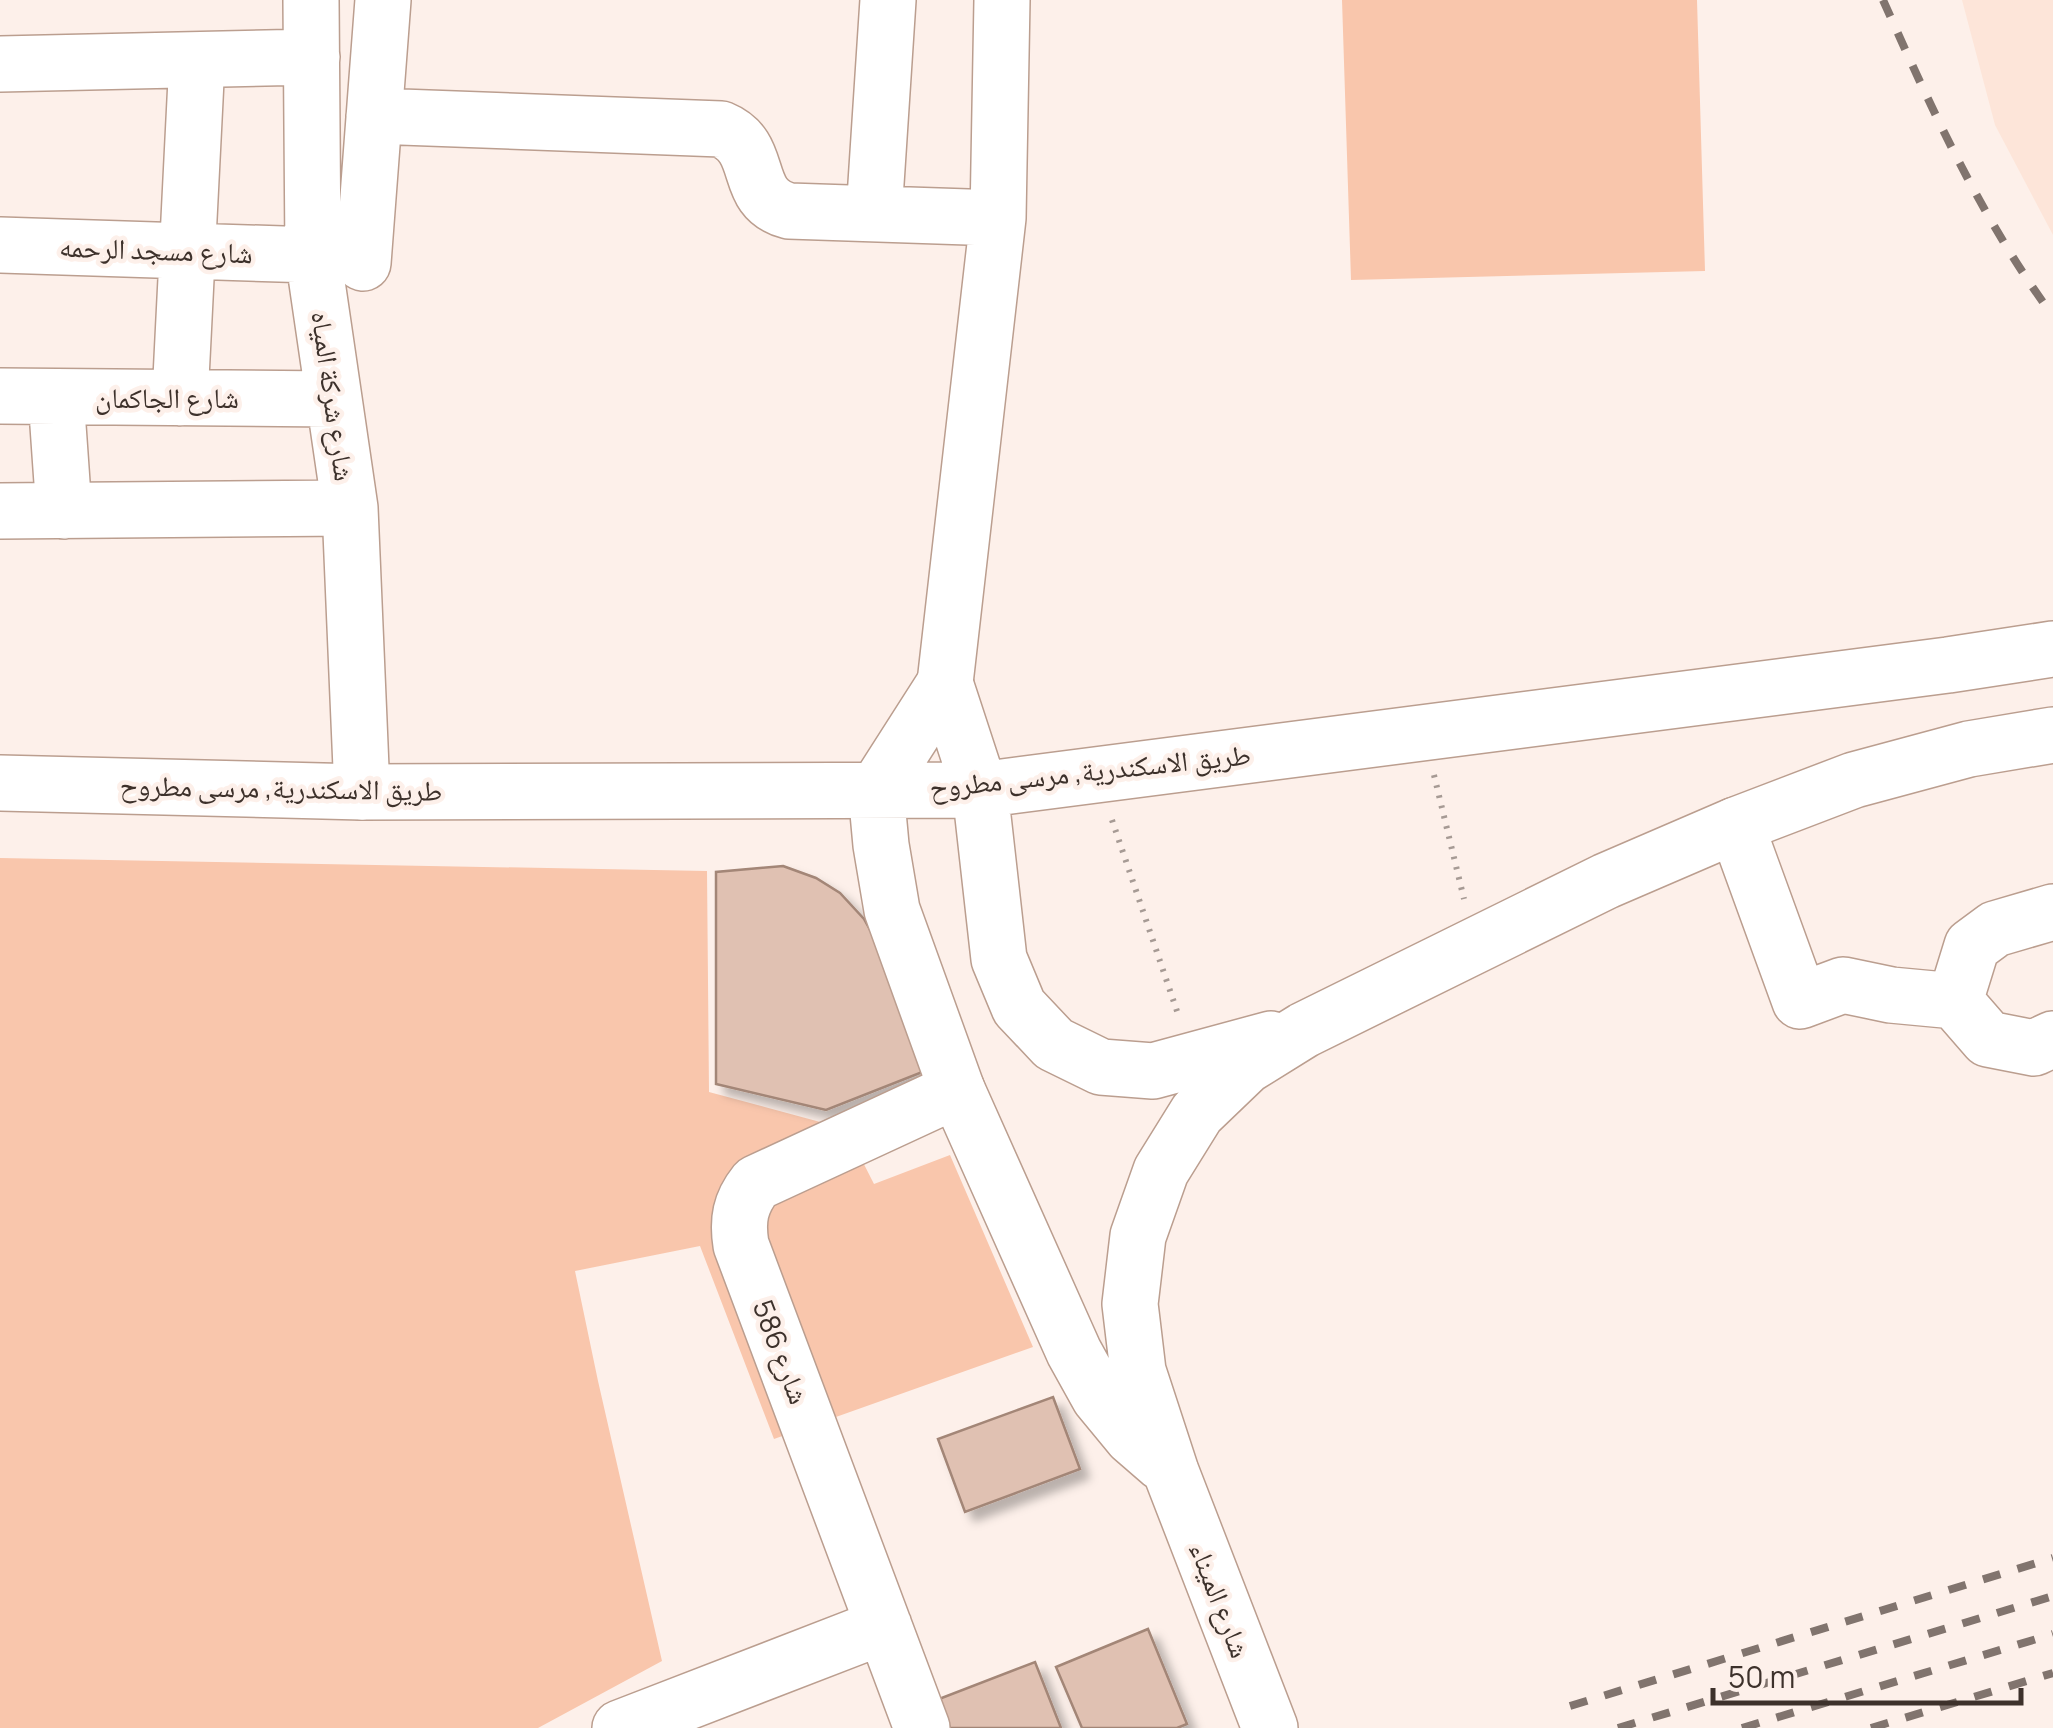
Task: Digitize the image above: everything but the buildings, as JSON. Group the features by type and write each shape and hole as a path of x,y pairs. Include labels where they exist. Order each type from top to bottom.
{"main road":[{"name":"شارع شركة المياه","path":"312,0 312,58 338,259 334,399 350,508 362,792"},
{"path":"338,259 374,116 383,0"},
{"path":"874,214 888,0"},
{"path":"1002,0 998,218 945,683 980,790 999,959 1018,1007 1054,1044 1101,1067 1153,1071 1304,1030"},
{"path":"0,64 312,58"},
{"path":"180,398 196,60"},
{"path":"374,116 721,129 742,143 760,191 778,208 998,218"},
{"name":"شارع مسجد الرحمه","path":"0,245 338,259"},
{"name":"شارع الجاكمان","path":"0,396 334,399"},
{"path":"56,396 64,511"},
{"path":"0,511 350,508"},
{"name":"طريق الاسكندرية, مرسى مطروح","path":"0,783 362,792 980,790 1948,665 2053,648"},
{"path":"945,683 876,792 880,845 892,910 957,1090 1074,1352 1100,1398 1132,1437 1171,1472"},
{"path":"1171,1472 1138,1371 1130,1304 1138,1236 1161,1171 1197,1114 1246,1066 1304,1030 1476,944 1736,824 1854,780 1969,749 2053,735"},
{"path":"1736,824 1800,1001 1843,984 1892,995 1956,1001 1988,1039 2034,1048 2053,1039"},
{"path":"1956,1001 1972,946 1995,928 2053,912"},
{"name":"شارع 586","path":"922,1728 741,1245 738,1228 739,1211 756,1183 957,1090"},
{"name":"شارع الميناء","path":"1171,1472 1270,1728"},
{"path":"620,1728 884,1626"}],"path":[{"path":"1423,732 1476,944"},
{"path":"1096,773 1194,1060"}],"shaded area":[{"path":"1342,0 1697,0 1705,271 1351,280"},
{"path":"1962,0 2053,0 2053,235 1995,125"},
{"path":"0,858 707,871 709,1092 846,1129 874,1184 950,1155 1033,1347 774,1439 700,1246 575,1271 662,1661 538,1728 0,1728"}],"railway":[{"path":"1883,0 1980,202 2053,316"},
{"path":"1570,1706 2053,1558"},
{"path":"1618,1728 2053,1596"},
{"path":"1742,1728 2053,1634"},
{"path":"1871,1728 2053,1673"}]}
